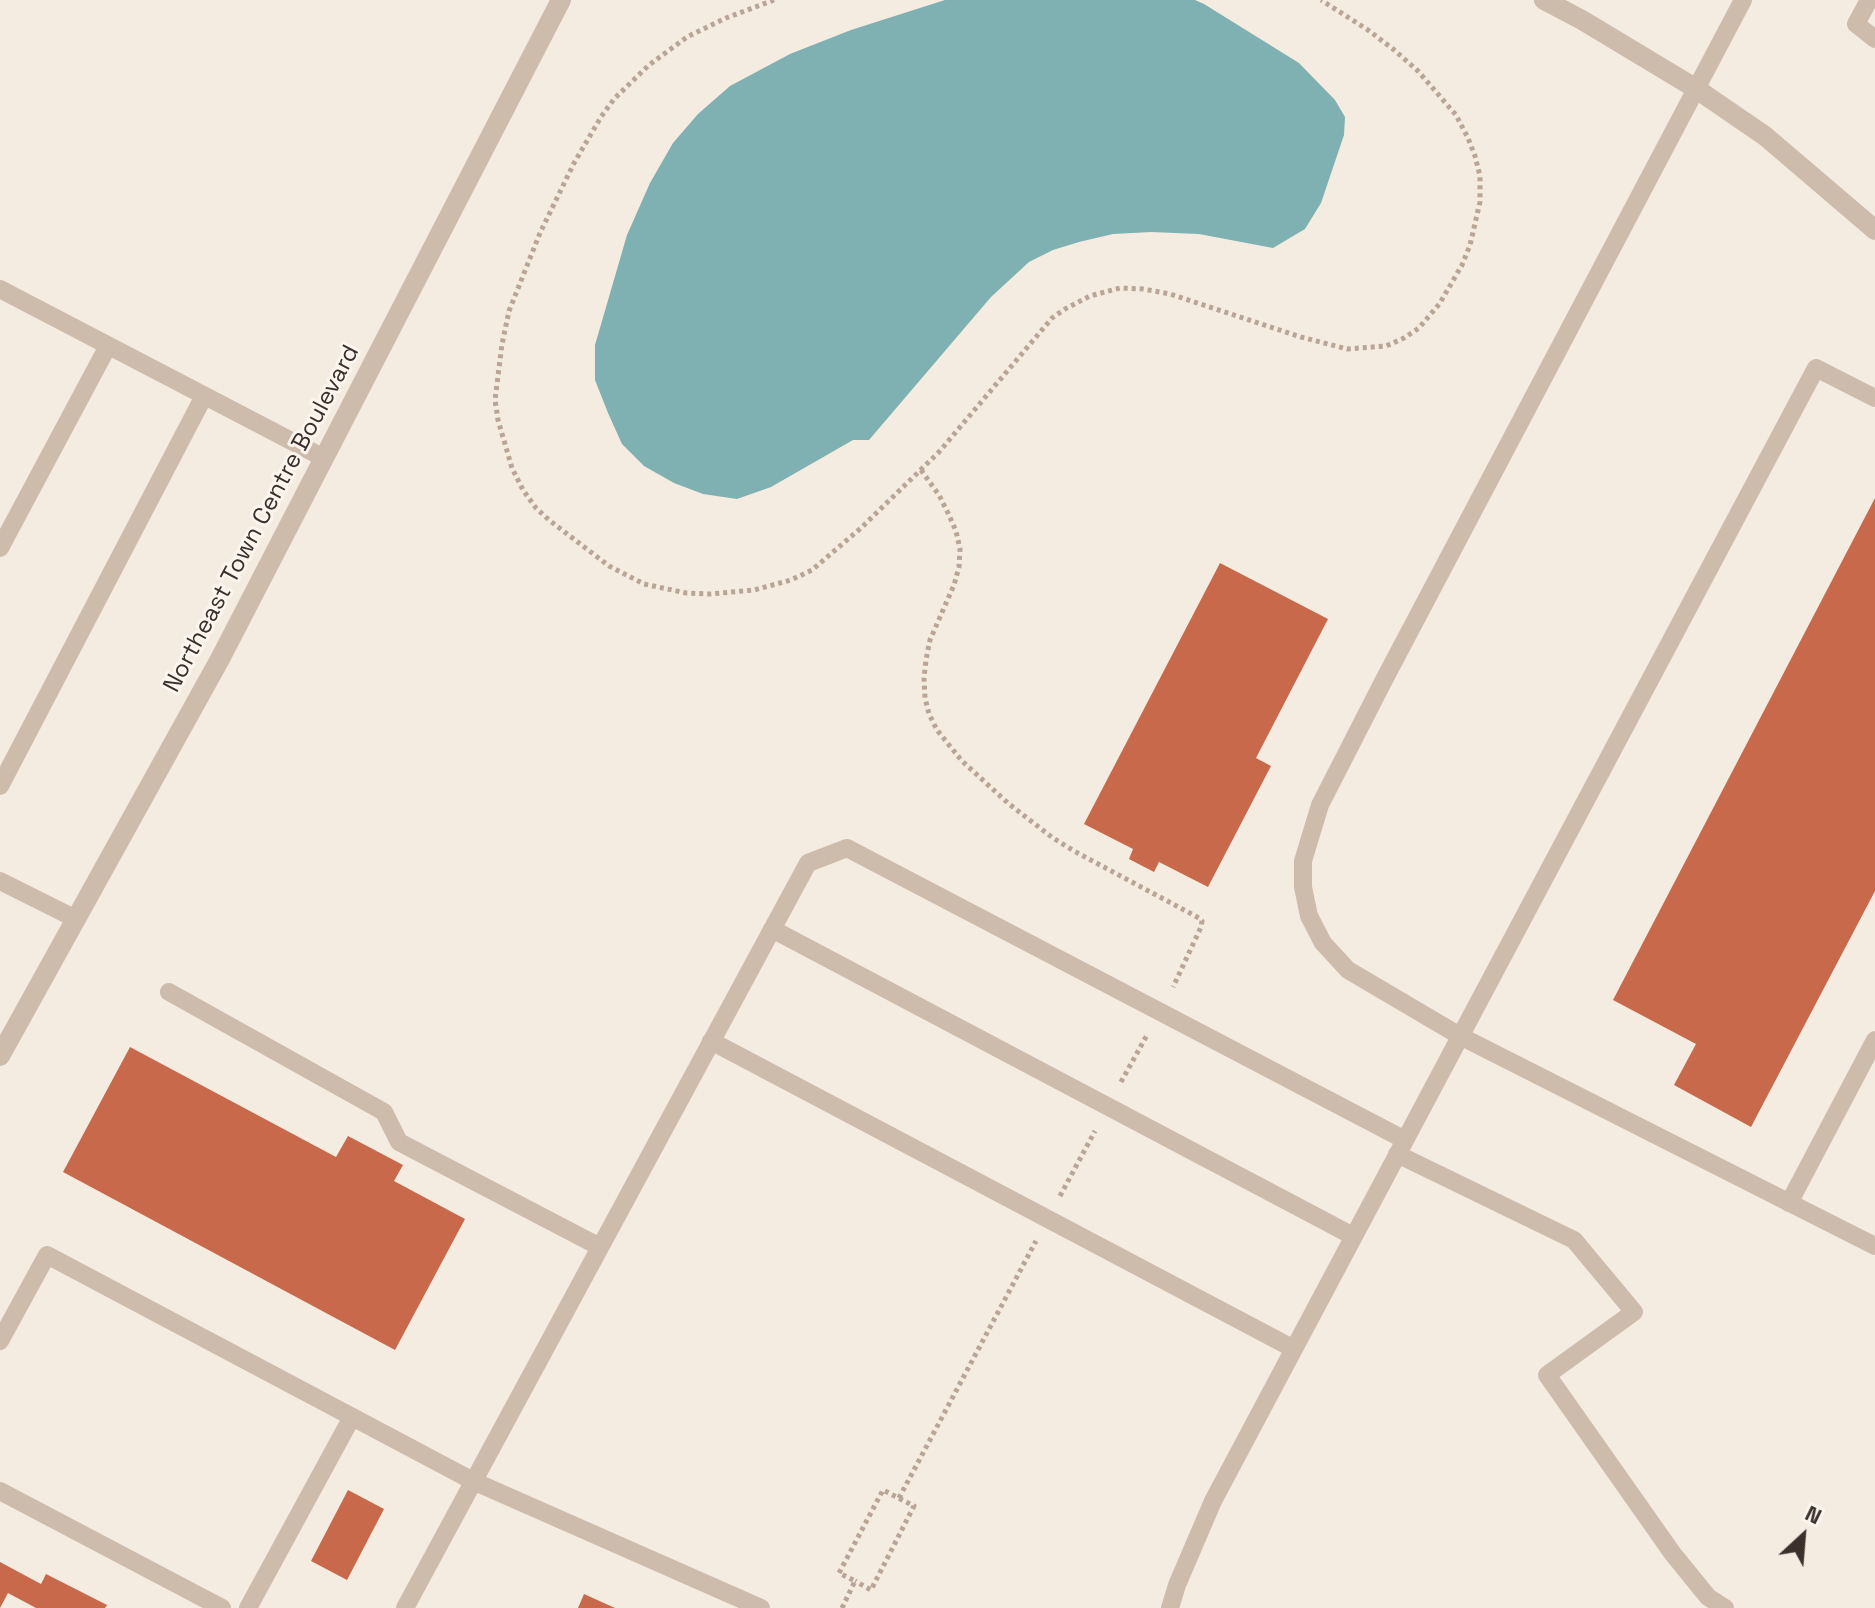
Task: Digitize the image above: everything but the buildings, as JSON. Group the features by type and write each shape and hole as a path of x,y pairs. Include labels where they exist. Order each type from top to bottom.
{"street":[{"name":"Northeast Town Centre Boulevard","path":"0,1056 220,659 561,0"},
{"path":"1544,0 1695,88 1765,136 1875,230"}],"lane":[{"path":"1743,0 1320,805 1303,861 1303,887 1309,916 1323,943 1348,970 1460,1036 1875,1246"},
{"path":"1869,0 1856,24 1875,39"},
{"path":"0,311 4,292 324,458"},
{"path":"0,548 108,346"},
{"path":"1170,1608 1213,1501 1816,368 1875,398"},
{"path":"0,786 204,396"},
{"path":"405,1608 808,863 847,848 1574,1240 1634,1312 1547,1375 1673,1554 1708,1597 1725,1608"},
{"path":"0,881 76,919"},
{"path":"772,929 1353,1236"},
{"path":"169,992 384,1112 399,1142 600,1247"},
{"path":"1789,1203 1875,1040"},
{"path":"711,1041 1294,1349"},
{"path":"0,1341 47,1255 473,1481 761,1608"},
{"path":"248,1608 352,1417"},
{"path":"0,1491 222,1608"}],"path":[{"path":"774,0 707,27 667,50 629,84 601,117 546,220 509,311 502,344 495,400 498,420 504,445 523,490 536,508 609,566 634,580 698,594 754,590 791,580 812,570 861,528 939,452 1052,318 1103,292 1120,288 1170,294 1347,349 1386,346 1419,328 1440,303 1462,265 1476,227 1480,176 1475,156 1456,115 1418,71 1368,30 1321,0"},
{"path":"921,470 948,513 960,549 959,567 930,640 926,660 925,688 929,714 937,730 962,761 1044,831 1074,851 1202,921 1173,987"},
{"path":"1118,1087 1153,1024"},
{"path":"1060,1197 1100,1123"},
{"path":"899,1498 1042,1230"},
{"path":"883,1490 899,1498 914,1506 871,1590 839,1573 883,1490"},
{"path":"842,1608 855,1581"}],"water":[{"path":"945,0 1195,0 1204,4 1299,63 1335,100 1345,117 1344,135 1321,203 1305,229 1273,248 1199,234 1113,234 1053,250 1029,262 991,297 869,440 853,440 771,487 737,499 703,494 674,483 644,466 622,444 608,413 595,380 595,345 627,235 650,183 673,143 698,114 730,86 790,54 851,30"}]}
